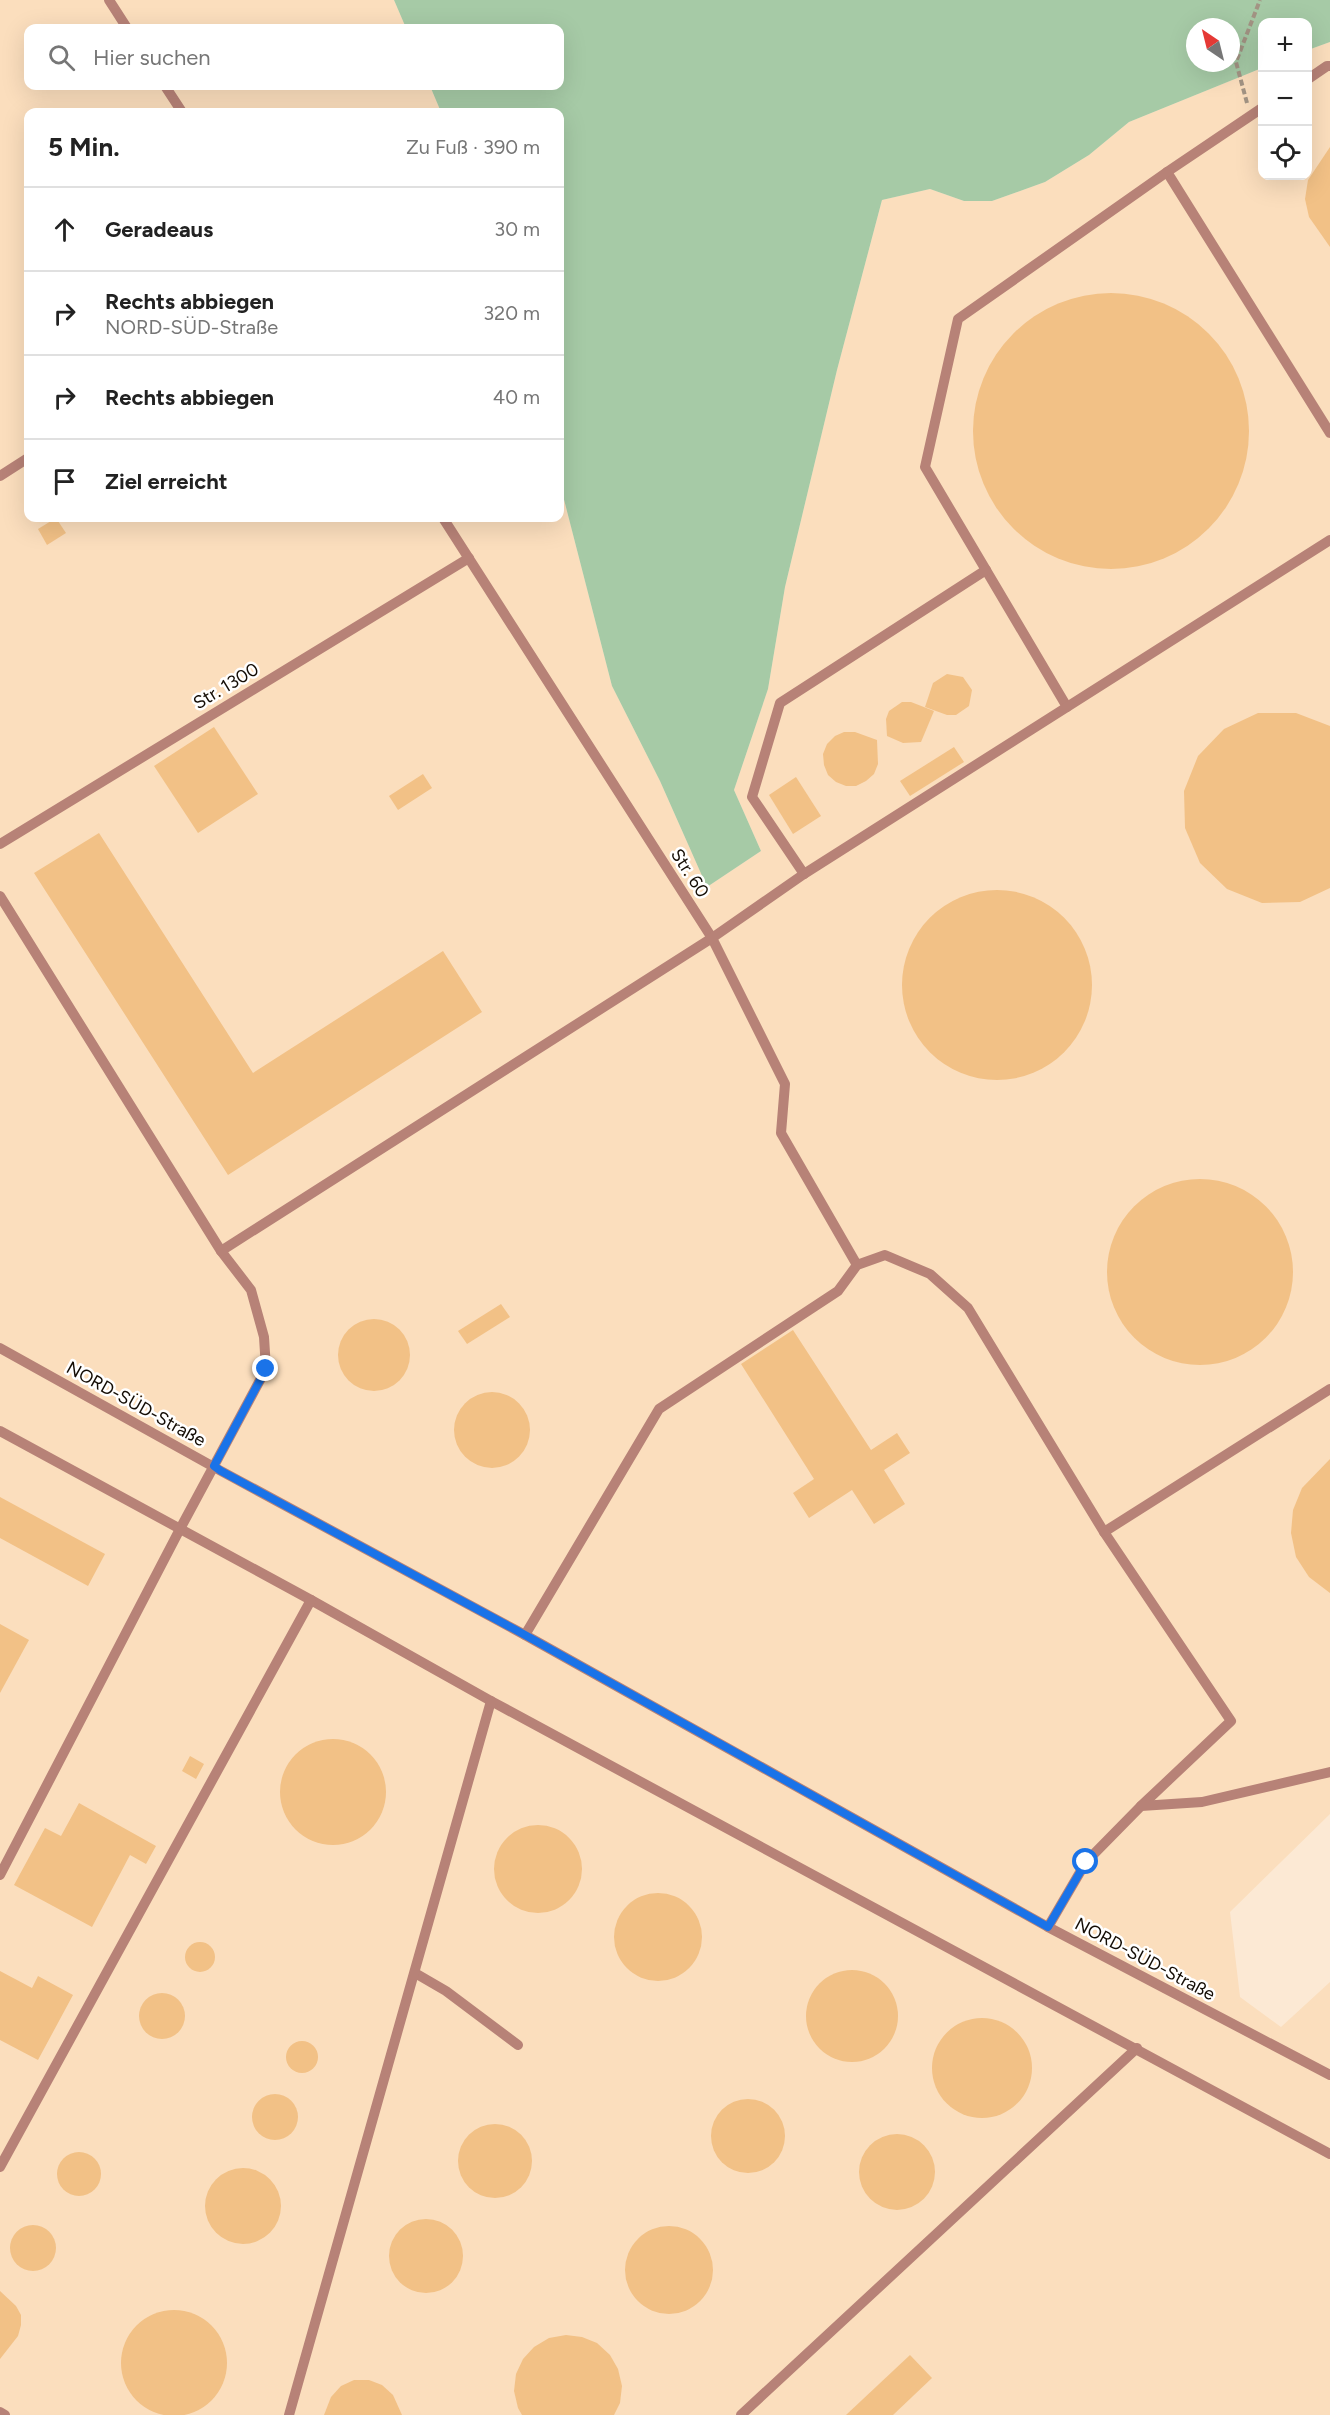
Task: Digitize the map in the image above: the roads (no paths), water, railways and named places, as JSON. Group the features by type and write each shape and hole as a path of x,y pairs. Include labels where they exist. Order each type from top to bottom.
{"lane":[{"path":"109,0 125,24"},
{"path":"1312,75 1326,66 1330,66"},
{"path":"168,90 179,108"},
{"path":"1067,707 925,467 958,319 1258,111"},
{"path":"1167,172 1330,433"},
{"path":"0,476 24,461"},
{"name":"Str. 60","path":"446,522 712,938 785,1084 781,1133 857,1265"},
{"path":"221,1251 712,938 804,874 1330,540"},
{"name":"Str. 1300","path":"0,844 469,558"},
{"path":"804,874 752,797 780,703 986,570"},
{"path":"0,896 221,1251 251,1290 264,1337 266,1369 0,1875"},
{"path":"525,1635 659,1409 838,1291 857,1265 885,1255 930,1274 968,1308 1104,1532 1231,1721 1141,1806 1086,1862 1048,1927"},
{"name":"NORD-SÜD-Straße","path":"0,1348 525,1635 1048,1927 1330,2075"},
{"path":"1104,1532 1330,1389"},
{"path":"0,1431 491,1701 1330,2154"},
{"path":"0,2167 311,1600"},
{"path":"289,2415 491,1701"},
{"path":"1141,1806 1202,1803 1330,1772"},
{"path":"415,1973 446,1991 518,2045"},
{"path":"741,2415 1137,2048"},
{"path":"0,2412 5,2415"}]}
